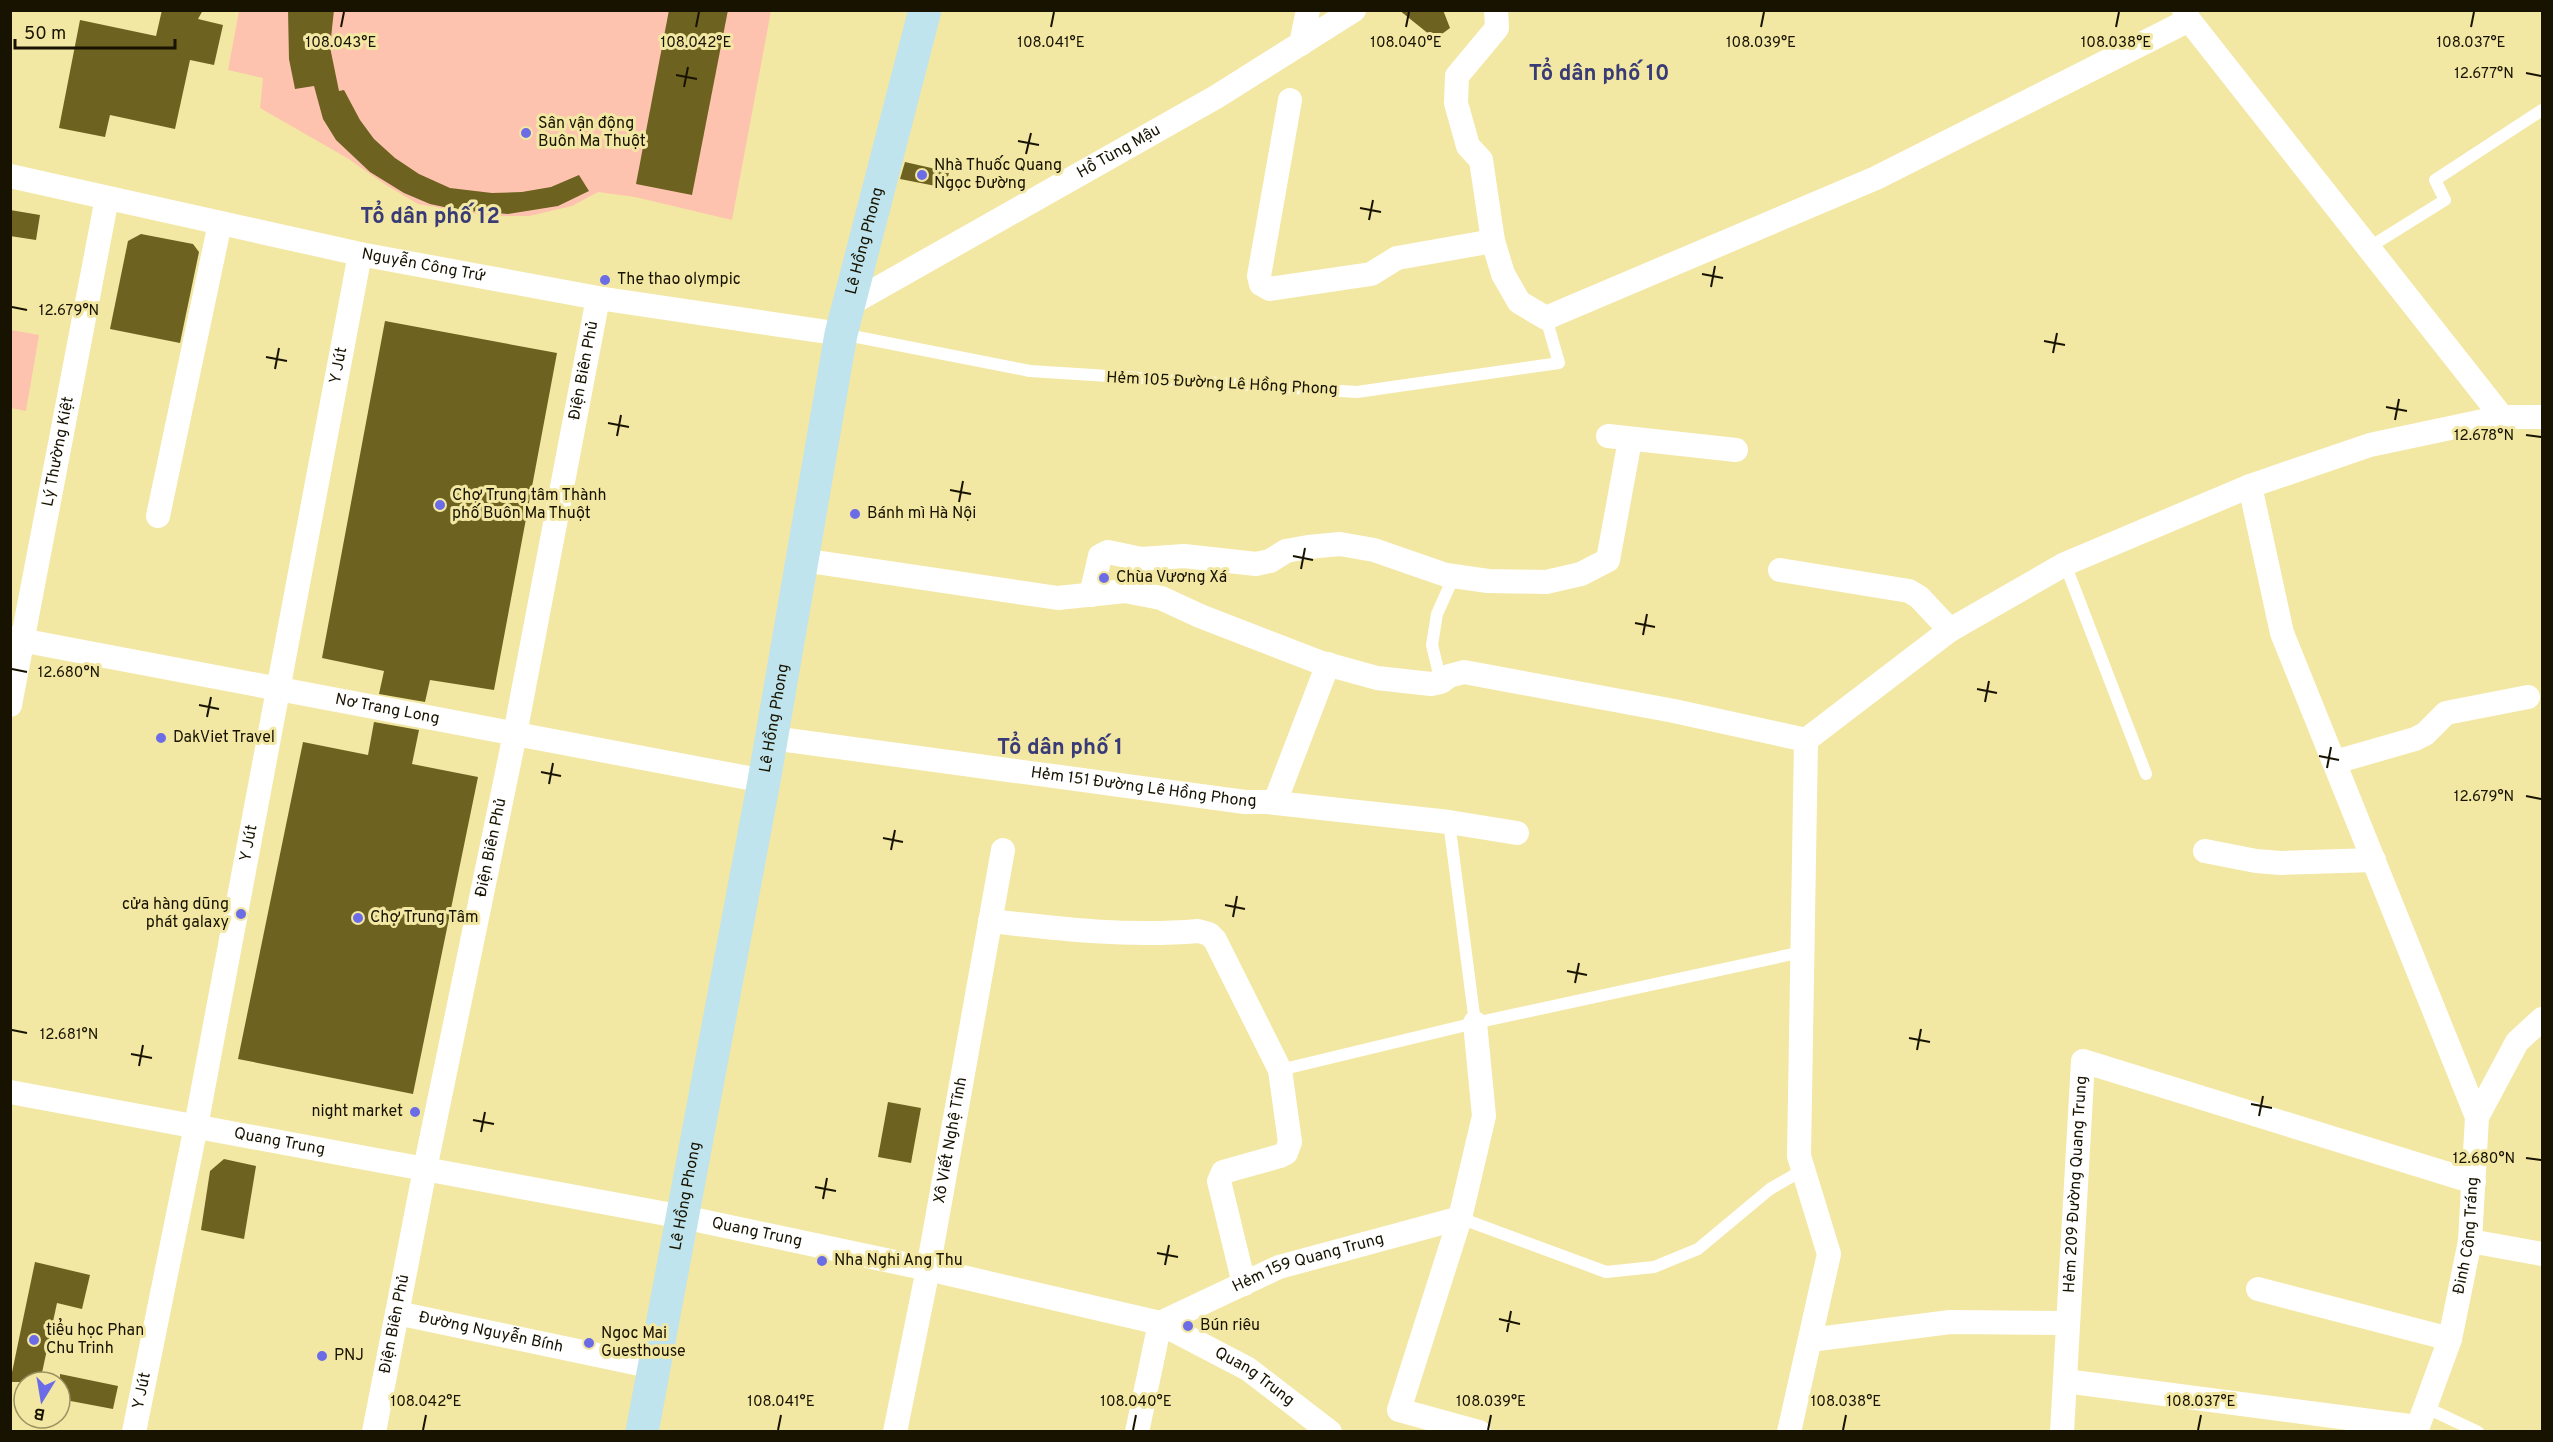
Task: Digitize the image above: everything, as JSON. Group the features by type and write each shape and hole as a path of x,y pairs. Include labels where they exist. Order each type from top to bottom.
{"street":[{"name":"Lê Hồng Phong","path":"642,1431 772,738 846,319 925,10"},
{"path":"1301,44 1308,10"},
{"name":"Hồ Tùng Mậu","path":"846,319 1216,97 1354,10"},
{"path":"1496,10 1497,28 1457,75 1456,102 1468,147 1481,160 1493,241 1503,274 1519,302 1546,318 1876,178 2187,15 2502,417"},
{"path":"1290,100 1259,276 1261,284 1270,289 1371,274 1397,258 1493,241"},
{"name":"Nguyễn Công Trứ","path":"10,176 360,254 598,298 846,319"},
{"name":"Lý Thường Kiệt","path":"10,705 17,639 106,198"},
{"path":"158,516 220,223"},
{"name":"Y Jút","path":"134,1431 196,1126 360,254"},
{"name":"Điện Biên Phủ","path":"374,1431 424,1169 515,734 598,298"},
{"path":"802,560 1058,598 1125,591 1161,598 1200,616 1328,664 1377,678 1431,684 1464,672 1674,711 1806,740 1950,630 2065,564 2250,486 2370,445 2502,417 2542,417"},
{"path":"1091,595 1100,556 1108,552 1141,559 1184,555 1256,564 1270,561 1286,551 1340,544 1374,550 1454,576 1488,581 1546,582 1581,574 1608,560 1619,438 1736,450"},
{"path":"2250,486 2282,633 2478,1117"},
{"path":"1780,570 1909,591 1919,597 1950,630"},
{"name":"Nơ Trang Long","path":"17,639 764,781"},
{"path":"1275,802 1328,664"},
{"path":"2335,762 2425,735 2446,714 2528,697"},
{"name":"Hẻm 151 Đường Lê Hồng Phong","path":"772,738 1245,802 1275,802 1449,822 1517,833"},
{"path":"1789,1431 1829,1254 1799,1156 1806,740"},
{"name":"Xô Viết Nghệ Tĩnh","path":"895,1431 928,1269 1003,850"},
{"path":"2205,851 2256,861 2281,863 2374,860"},
{"path":"990,921 1065,930 1122,933 1198,931 1209,934 1215,940 1280,1070 1290,1142 1286,1153 1222,1172 1219,1181 1244,1284"},
{"name":"Đinh Công Tráng","path":"2419,1422 2450,1339 2470,1241 2478,1117 2517,1042 2542,1019"},
{"path":"1474,1023 1484,1116 1460,1218 1399,1410 1479,1431"},
{"name":"Hẻm 209 Đường Quang Trung","path":"2061,1431 2083,1061 2474,1182"},
{"name":"Quang Trung","path":"10,1092 683,1217 928,1269 1160,1323 1248,1369 1330,1431"},
{"name":"Hẻm 159 Quang Trung","path":"1160,1323 1279,1267 1460,1218"},
{"path":"2470,1241 2542,1254"},
{"path":"2258,1289 2450,1339"},
{"name":"Đường Nguyễn Bính","path":"397,1313 654,1367"},
{"path":"1137,1431 1160,1323"},
{"path":"1810,1340 1950,1323 2068,1323"},
{"path":"2065,1381 2419,1422"}],"lane":[{"path":"2368,248 2445,200 2435,180 2542,110"},
{"name":"Hẻm 105 Đường Lê Hồng Phong","path":"846,319 1030,371 1357,392 1559,363 1546,318"},
{"path":"2065,564 2146,774"},
{"path":"1441,682 1432,645 1437,614 1454,576"},
{"path":"1449,822 1474,1023"},
{"path":"1280,1070 1474,1023 1802,952"},
{"path":"1460,1218 1606,1272 1654,1266 1698,1249 1770,1189 1803,1170"},
{"path":"2419,1422 2478,1431"}],"shaded area":[{"name":"Sân vận động Buôn Ma Thuột","path":"239,11 771,11 732,220 635,197 598,192 572,206 529,216 489,216 418,204 347,158 260,108 263,78 228,70"},
{"path":"11,330 39,335 26,411 11,408"}],"building":[{"path":"162,10 203,10 198,19 223,25 214,65 190,60 175,129 110,115 105,137 59,128 80,20 156,36"},
{"path":"288,10 334,10 330,47 339,91 344,90 360,120 374,139 395,158 419,174 450,188 492,193 522,192 551,187 579,175 589,191 558,206 508,214 458,210 430,204 404,193 370,172 336,140 323,119 314,86 295,89 289,59"},
{"path":"669,10 728,10 692,195 636,184"},
{"path":"1399,10 1443,10 1450,28 1435,39"},
{"name":"Nhà Thuốc Quang Ngọc Đường","path":"905,162 949,172 946,188 900,179"},
{"path":"10,210 40,215 36,240 10,236"},
{"path":"141,234 193,244 199,252 180,343 110,329 128,241"},
{"name":"Chợ Trung tâm Thành phố Buôn Ma Thuột","path":"385,321 557,353 494,690 430,680 425,702 379,694 384,671 322,658"},
{"name":"Chợ Trung Tâm","path":"374,722 419,730 412,764 478,777 413,1094 238,1059 303,742 368,755"},
{"path":"888,1102 921,1108 911,1163 878,1157"},
{"path":"224,1159 256,1166 244,1239 201,1230 210,1171"},
{"name":"tiểu học Phan Chu Trinh","path":"35,1262 90,1275 82,1309 57,1303 43,1370 12,1370"},
{"path":"72,1376 118,1386 113,1409 72,1401"}],"place":[{"name":"Sân vận động Buôn Ma Thuột","path":"526,133"},
{"name":"Nhà Thuốc Quang Ngọc Đường","path":"922,175"},
{"name":"The thao olympic","path":"605,280"},
{"name":"Chợ Trung tâm Thành phố Buôn Ma Thuột","path":"440,505"},
{"name":"Bánh mì Hà Nội","path":"855,514"},
{"name":"Chùa Vương Xá","path":"1104,578"},
{"name":"DakViet Travel","path":"161,738"},
{"name":"cửa hàng dũng phát galaxy","path":"241,914"},
{"name":"Chợ Trung Tâm","path":"358,918"},
{"name":"night market","path":"415,1112"},
{"name":"Nha Nghi Ang Thu","path":"822,1261"},
{"name":"Bún riêu","path":"1188,1326"},
{"name":"tiểu học Phan Chu Trinh","path":"34,1340"},
{"name":"Ngoc Mai Guesthouse","path":"589,1343"},
{"name":"PNJ","path":"322,1356"}],"district":[{"name":"Tổ dân phố 10","path":"1599,74"},
{"name":"Tổ dân phố 12","path":"430,217"},
{"name":"Tổ dân phố 1","path":"1060,748"}]}
